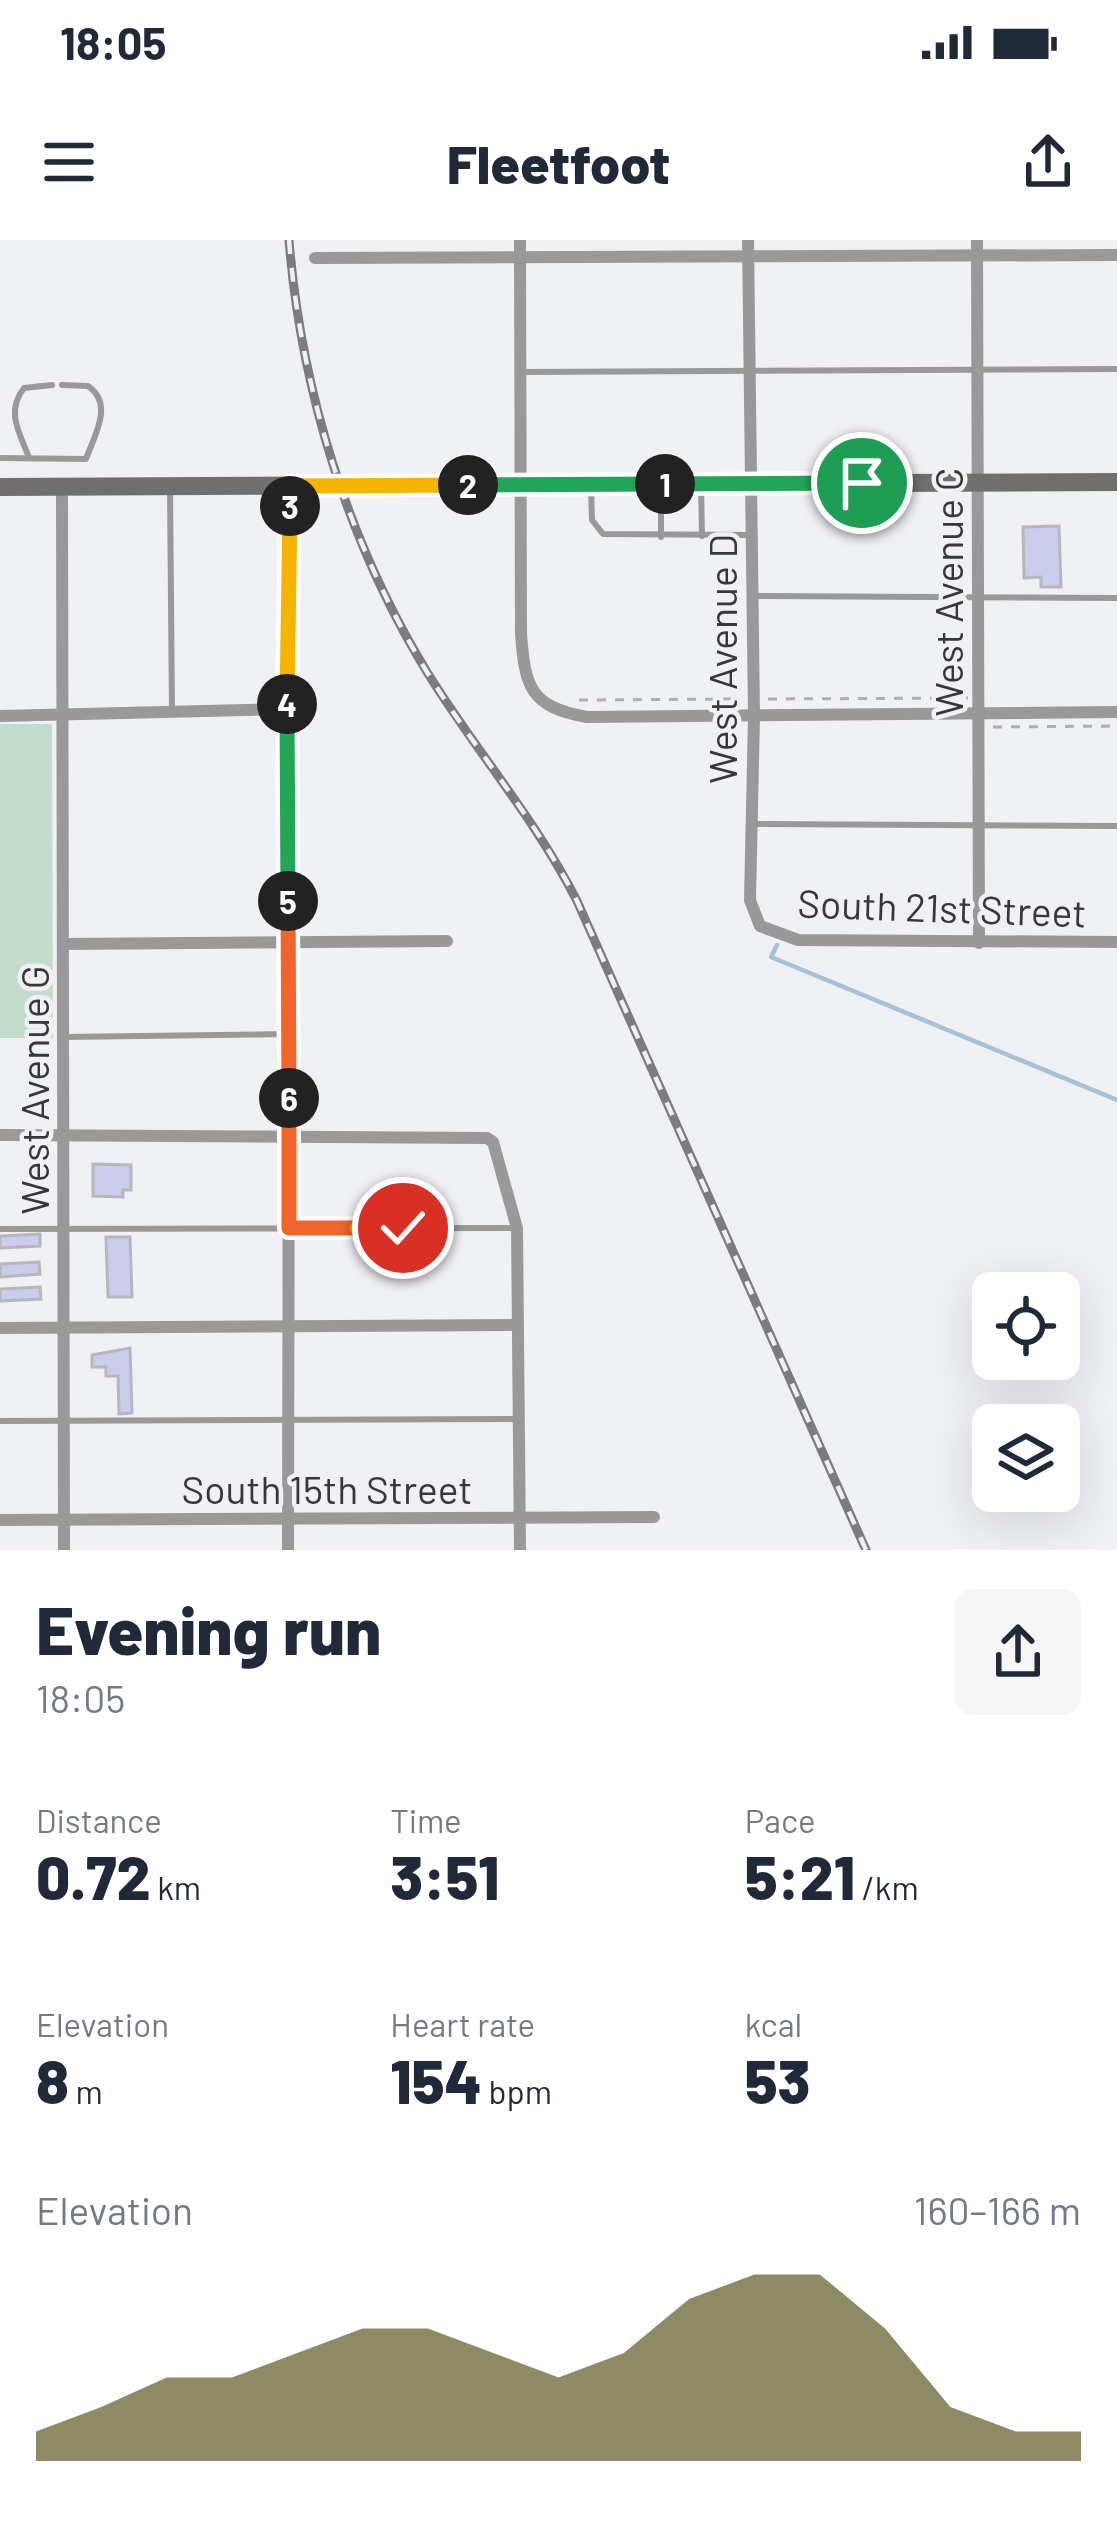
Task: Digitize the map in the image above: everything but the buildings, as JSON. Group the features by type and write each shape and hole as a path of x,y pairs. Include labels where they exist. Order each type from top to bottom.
{"street":[{"path":"520,240 523,653 524,673 538,700 556,712 587,717 1117,712"},
{"name":"West Avenue D","path":"748,240 754,716 750,900 766,929"},
{"name":"West Avenue C","path":"977,240 979,943"},
{"path":"315,258 1117,255"},
{"path":"0,487 1117,482"},
{"path":"288,1550 290,486"},
{"name":"West Avenue G","path":"62,487 64,1550"},
{"path":"0,716 286,709"},
{"name":"South 21st Street","path":"766,929 798,940 1117,942"},
{"path":"63,944 447,940"},
{"path":"0,1135 289,1133 487,1138 493,1142 517,1228 520,1550"},
{"path":"0,1328 518,1324"},
{"name":"South 15th Street","path":"0,1520 654,1517"}],"lane":[{"path":"522,372 1117,369"},
{"path":"29,459 14,418 14,404 24,388 52,385"},
{"path":"0,458 86,459 103,410 100,398 88,386 62,385"},
{"path":"591,484 592,520 603,534 750,535"},
{"path":"661,484 662,537"},
{"path":"701,484 703,536"},
{"path":"170,487 172,712"},
{"path":"752,596 1117,598"},
{"path":"752,824 1117,826"},
{"path":"64,1037 289,1034"},
{"path":"0,1229 517,1228"},
{"path":"0,1421 519,1419"}],"path":[{"path":"760,699 970,698"},
{"path":"579,700 742,699"},
{"path":"990,727 1117,726"}],"green space":[{"path":"0,724 52,724 53,1038 0,1038"}],"waterway":[{"path":"777,945 771,957 1117,1100"}],"railway":[{"path":"289,240 317,409 374,571 427,672 543,841 577,901 866,1550"}],"route":[{"path":"403,1228 289,1228 286,709 290,486 862,483"}]}
